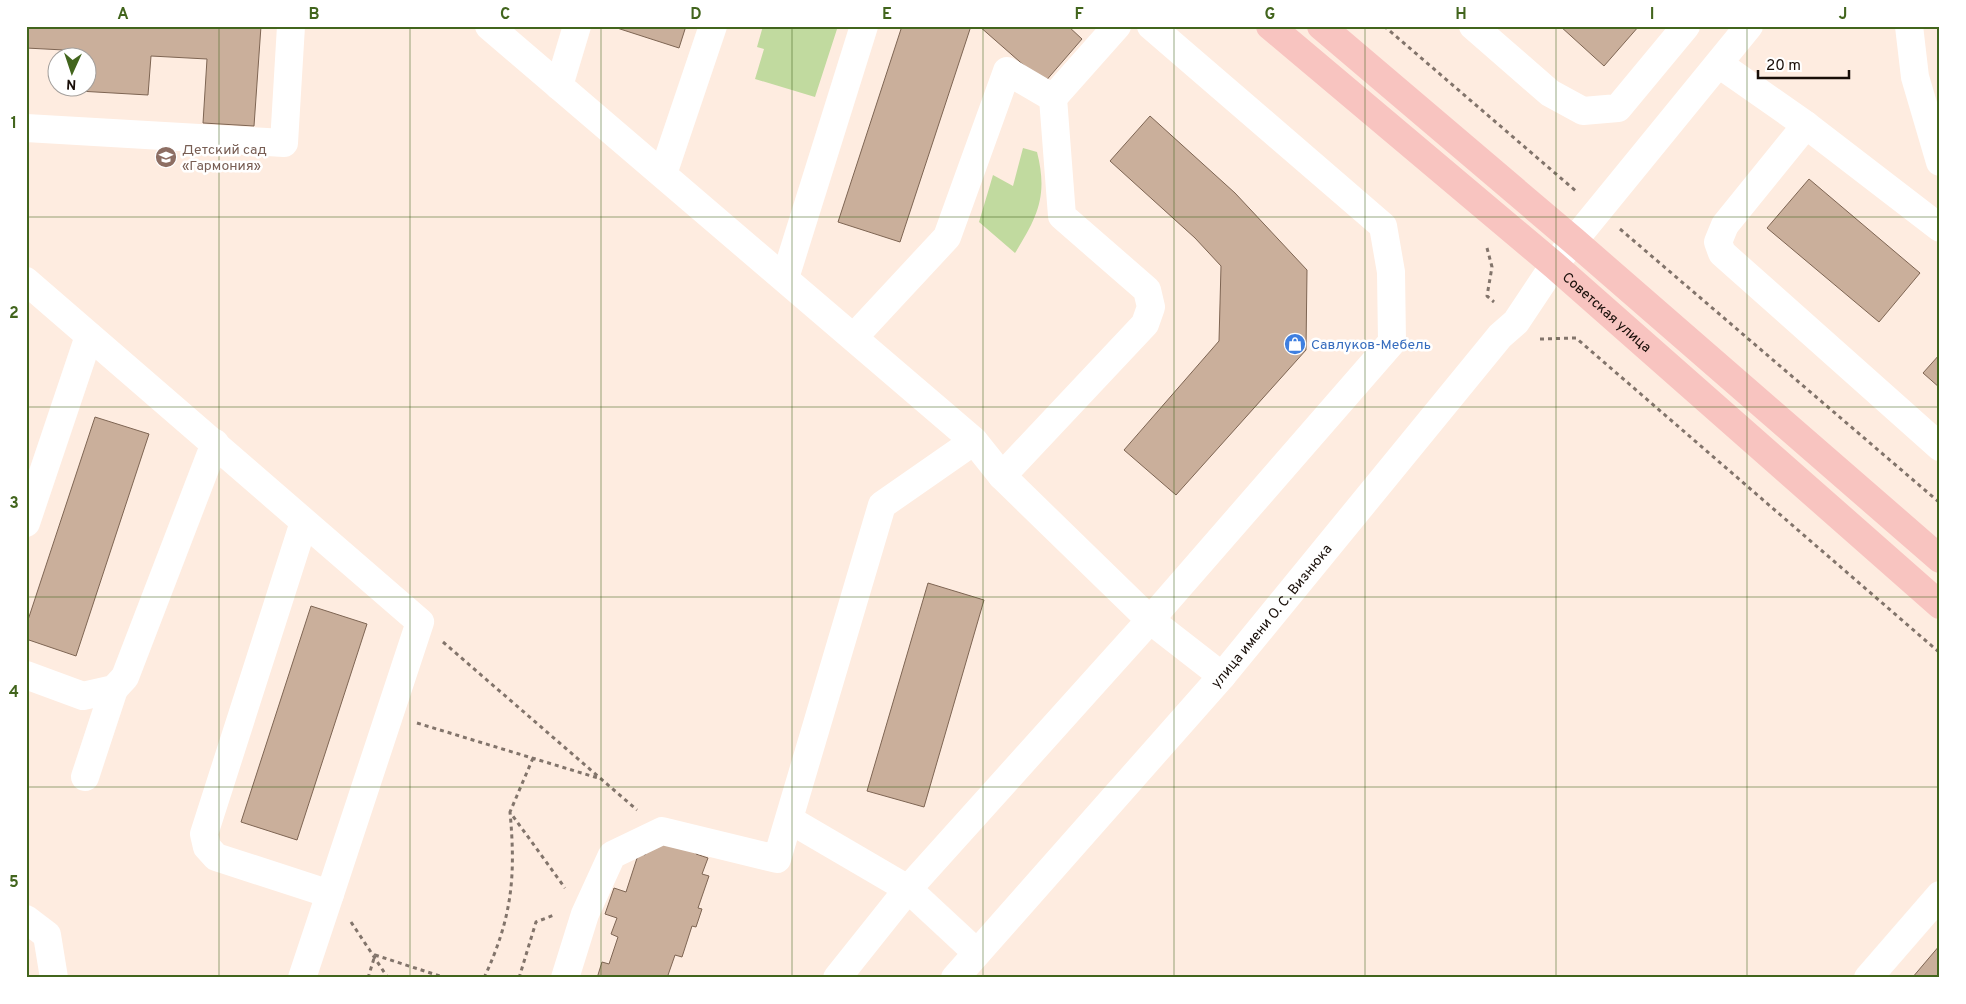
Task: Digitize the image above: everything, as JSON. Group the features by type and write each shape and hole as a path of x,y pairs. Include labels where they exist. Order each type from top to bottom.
{"main road":[{"name":"Советская улица","path":"1270,26 1554,265 1940,604"},
{"path":"1321,26 1574,241 1940,558"}],"street":[{"path":"26,128 284,143 292,26"},
{"path":"489,26 854,336 974,441 1002,476 1150,620 1222,676"},
{"path":"559,86 577,26"},
{"path":"663,174 713,26"},
{"path":"785,278 864,26"},
{"path":"1002,476 1145,324 1151,307 1147,290 1062,216 1053,98 1117,26"},
{"path":"837,978 908,889 1150,620 1392,342 1391,272 1383,226 1151,26"},
{"path":"1473,26 1550,93 1583,111 1618,108 1686,26"},
{"name":"улица имени О. С. Визнюка","path":"955,978 1222,676 1500,336 1516,322 1554,265 1749,26"},
{"path":"1911,27 1915,77 1940,162"},
{"path":"1719,64 1806,125 1940,228"},
{"path":"854,336 947,237 1007,71 1053,98"},
{"path":"1806,125 1725,226 1718,242 1722,253 1940,447"},
{"path":"26,281 420,622 302,978"},
{"path":"26,523 90,336"},
{"path":"565,978 581,910 612,855 662,831 777,859 882,505 974,441"},
{"path":"85,777 114,689 125,677 215,444"},
{"path":"304,522 204,834 207,847 216,856 330,894"},
{"path":"26,675 82,696 114,689"},
{"path":"790,820 908,889 977,952"},
{"path":"1868,978 1940,895"},
{"path":"26,919 47,936 54,978"}],"path":[{"path":"1384,26 1940,503"},
{"path":"1486,245 1492,267 1487,296 1516,322 1542,340 1576,338 1940,653"},
{"path":"420,622 662,831"},
{"path":"390,714 601,779"},
{"path":"484,978 501,938 512,897 514,854 510,812 533,758"},
{"path":"510,812 581,910 536,922 519,978"},
{"path":"330,894 375,955 388,978"},
{"path":"368,978 375,955"},
{"path":"375,955 446,978"}],"green space":[{"path":"763,26 838,26 815,97 755,79 764,49 757,47"},
{"path":"1023,148 1037,152 1040,167 1041,193 1039,205 1030,228 1015,253 979,222 993,175 1013,186"}],"building":[{"path":"26,26 261,26 254,126 203,123 207,59 151,56 148,95 98,92 98,48 26,48"},
{"path":"617,26 686,26 679,48 617,28"},
{"path":"902,26 971,26 900,242 838,222"},
{"path":"979,26 1068,26 1082,39 1044,83"},
{"path":"1560,26 1639,26 1604,66"},
{"path":"1150,116 1235,193 1307,270 1306,350 1176,495 1124,450 1219,341 1221,266 1195,238 1110,161"},
{"path":"1809,179 1920,273 1879,322 1767,228"},
{"path":"1940,354 1940,388 1923,373"},
{"path":"95,417 149,434 76,656 26,639 26,626"},
{"path":"928,583 984,600 924,807 867,791"},
{"path":"311,606 367,624 297,840 241,822"},
{"path":"650,839 698,848 696,854 708,858 702,874 709,876 698,908 702,909 696,927 692,926 682,957 675,955 667,978 597,978 602,962 609,964 618,937 611,934 617,918 605,914 614,888 626,892 639,852 645,855"},
{"path":"1940,945 1940,978 1912,978"}],"place":[{"name":"Детский сад «Гармония»","path":"166,157"},
{"name":"Савлуков-Мебель","path":"1295,344"}]}
